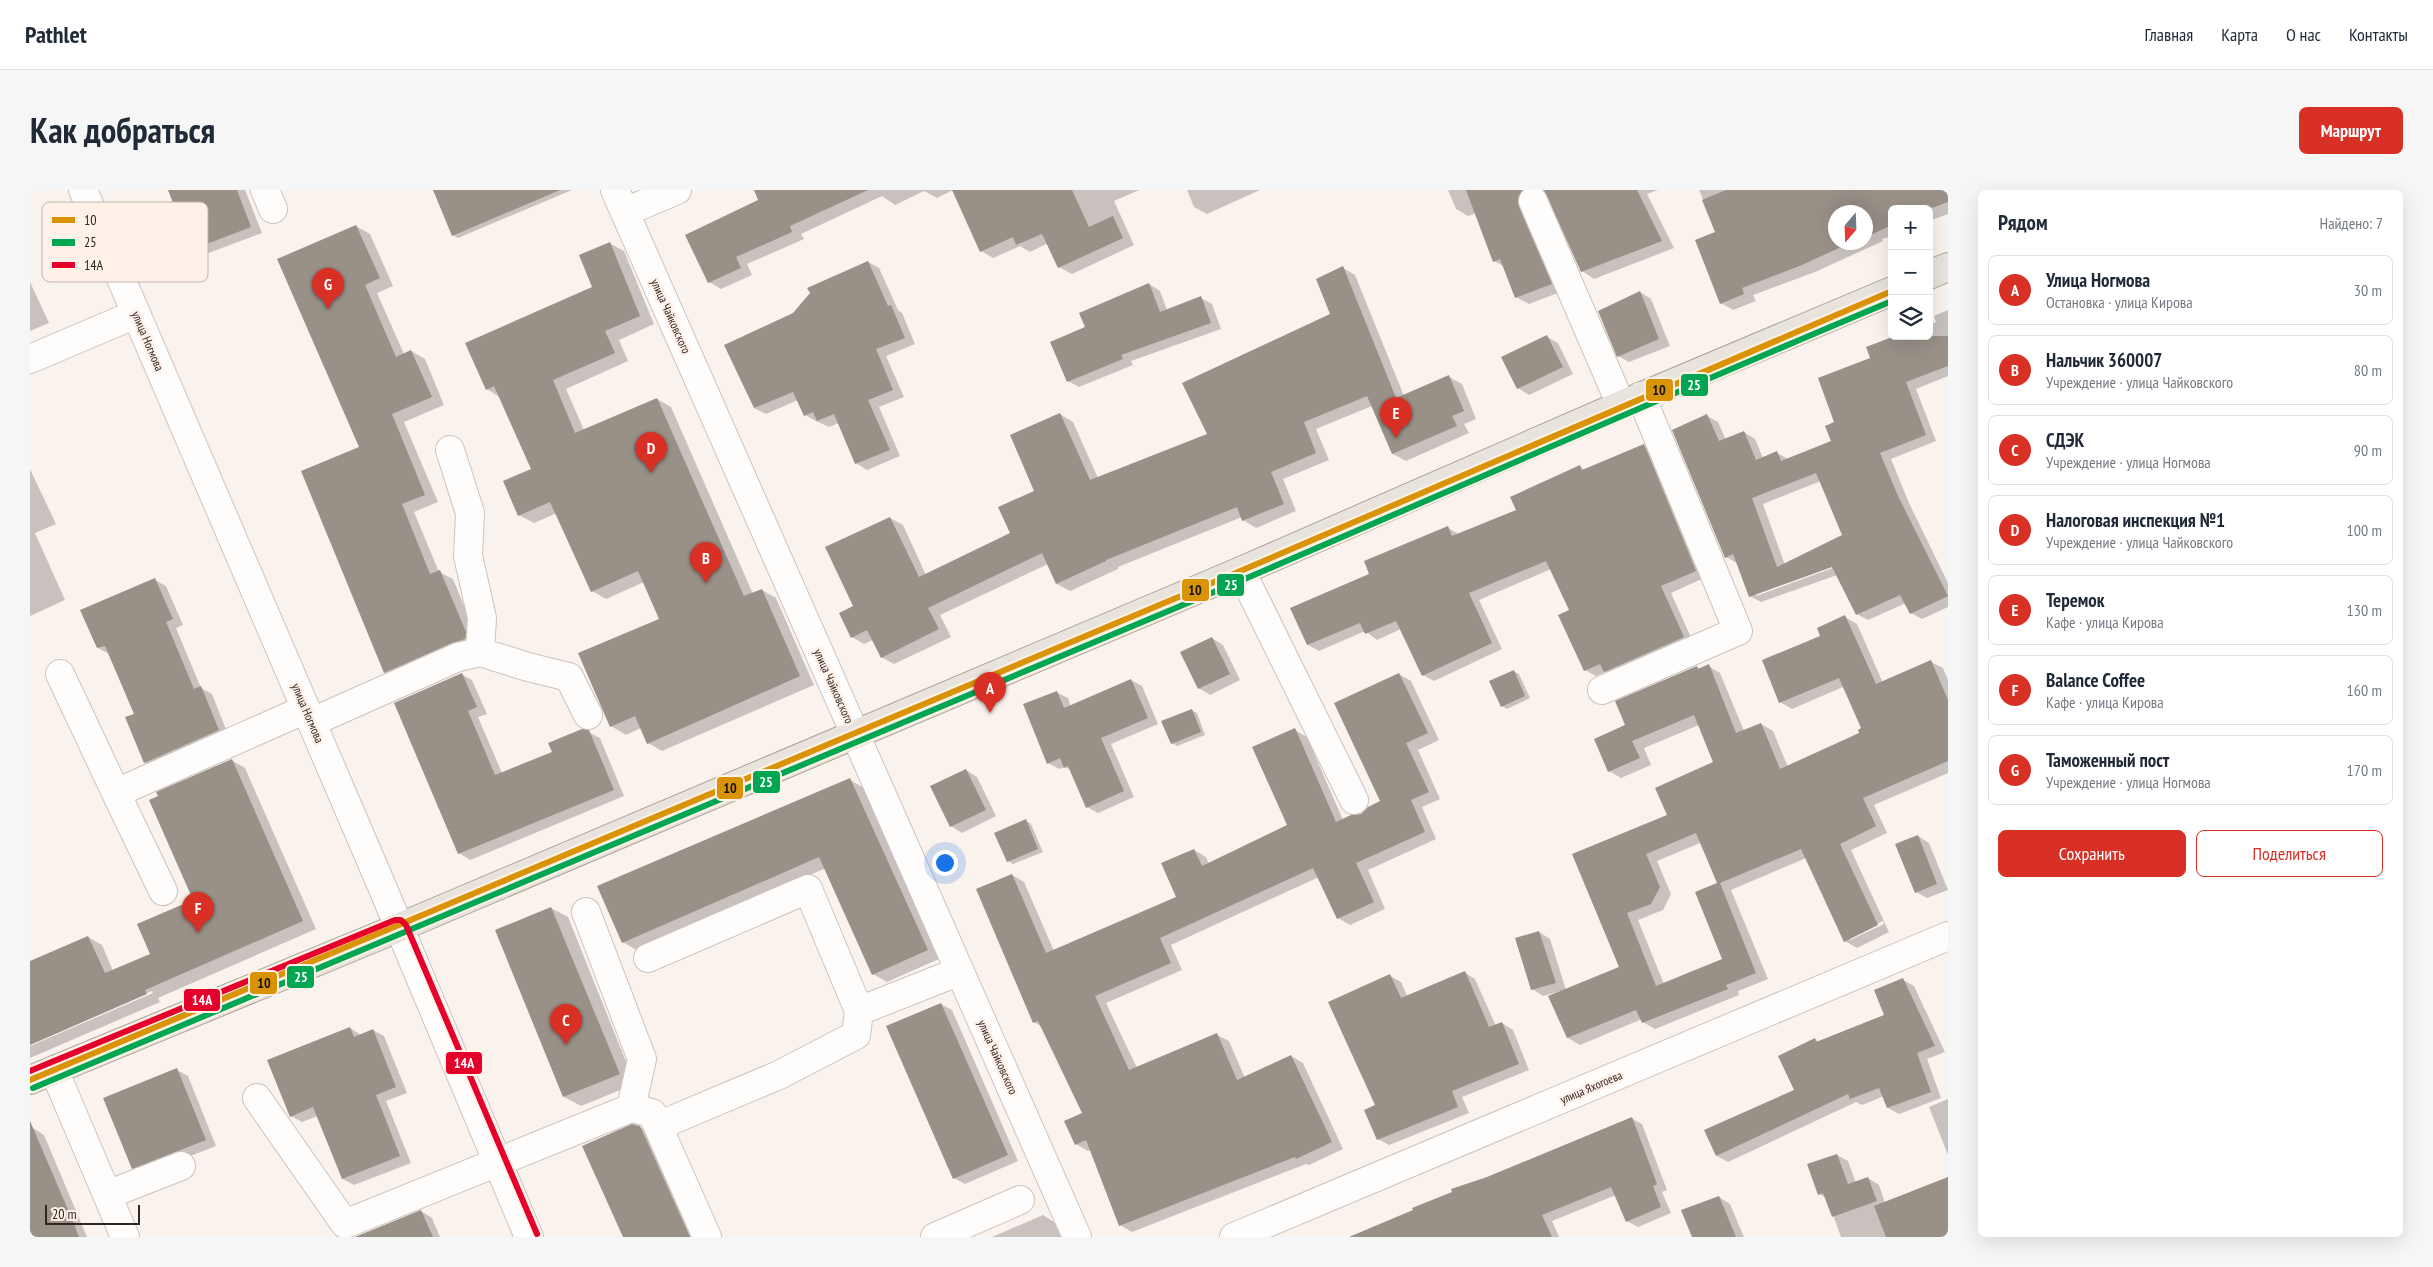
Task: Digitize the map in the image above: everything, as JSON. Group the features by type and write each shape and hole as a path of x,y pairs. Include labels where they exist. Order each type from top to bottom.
{"main road":[{"path":"1933,273 1948,267"},
{"path":"42,1075 398,928 1241,571 1631,401 1888,293"}],"street":[{"name":"улица Ногмова","path":"83,190 88,202"},
{"path":"620,201 677,190"},
{"name":"улица Чайковского","path":"620,201 1077,1237"},
{"path":"1533,201 1631,401 1738,631 1602,690"},
{"name":"улица Ногмова","path":"122,282 309,716 529,1237"},
{"path":"30,359 136,314"},
{"path":"450,450 470,513 468,556 482,618 480,652"},
{"path":"1241,571 1354,800"},
{"path":"116,793 458,657 480,652 528,668 569,677 588,715"},
{"path":"60,674 163,890"},
{"path":"648,958 808,890 859,1011 856,1034 779,1075 658,1126"},
{"path":"586,912 642,1059 631,1108"},
{"name":"улица Яхогоева","path":"1234,1237 1948,936"},
{"path":"859,1011 960,971"},
{"path":"42,1075 107,1195 125,1237"},
{"path":"257,1098 348,1231 497,1163 631,1108 652,1113 707,1237"},
{"path":"107,1195 182,1166"},
{"path":"935,1237 1020,1200"}],"building":[{"path":"168,190 237,190 251,227 208,243 208,202 173,202"},
{"path":"433,190 560,190 452,236"},
{"path":"754,190 868,190 790,226 792,232 736,257 741,268 708,283 685,235 758,200"},
{"path":"952,190 1072,190 1089,227 1113,216 1123,238 1058,268 1042,234 1016,245 1013,237 980,252"},
{"path":"1466,190 1522,190 1518,199 1519,207 1552,284 1515,298 1500,259 1493,262"},
{"path":"1544,190 1637,190 1662,241 1581,272"},
{"path":"1726,190 1948,190 1948,202 1933,208 1933,205 1888,205 1888,227 1873,234 1873,205 1828,205 1828,250 1835,250 1742,288 1744,294 1720,304 1695,240 1715,232 1702,200"},
{"path":"356,225 380,278 365,285 396,357 411,350 432,397 392,414 425,495 402,504 430,574 440,570 466,632 465,639 384,673 301,471 359,447 277,259"},
{"path":"610,242 640,316 605,331 615,353 553,380 575,433 657,398 744,596 762,589 800,676 647,744 635,716 610,727 578,653 659,619 638,571 591,592 550,502 518,516 503,481 531,469 494,386 486,390 465,343 592,287 579,255"},
{"path":"868,261 888,306 891,305 905,338 876,349 893,390 868,400 890,450 855,464 834,414 817,421 813,412 804,416 793,392 754,408 724,345 793,313 810,293 807,288"},
{"path":"1343,266 1396,398 1449,375 1464,411 1452,416 1457,426 1392,454 1367,396 1304,422 1316,453 1271,472 1284,504 1242,521 1237,507 1106,560 1056,584 1042,553 928,608 939,629 881,658 867,630 851,638 839,613 853,606 825,547 890,517 919,577 1010,533 998,507 1034,491 1010,435 1060,413 1090,480 1207,434 1182,383 1330,314 1316,279"},
{"path":"1149,283 1160,312 1201,296 1211,323 1121,355 1123,359 1067,382 1050,342 1085,327 1079,313"},
{"path":"1640,291 1659,339 1617,357 1598,311"},
{"path":"1547,335 1563,367 1517,389 1501,357"},
{"path":"1933,336 1948,336 1948,366 1906,382 1926,435 1880,453 1898,496 1948,596 1910,614 1900,595 1856,615 1832,567 1749,597 1733,554 1725,558 1672,430 1707,414 1719,441 1744,431 1756,460 1777,451 1781,461 1831,441 1825,426 1834,422 1818,378 1870,358 1866,347 1888,339 1933,340","holes":["1816,473 1842,535 1777,567 1752,498"]},
{"path":"1644,444 1696,571 1661,586 1684,637 1604,672 1600,664 1584,671 1558,615 1569,610 1546,561 1469,593 1492,643 1422,676 1396,621 1365,634 1360,623 1307,645 1290,608 1369,574 1364,561 1448,526 1452,536 1516,510 1510,497 1580,465 1582,470"},
{"path":"155,578 173,619 166,622 194,689 201,686 219,730 144,763 125,717 134,714 105,646 97,648 80,610"},
{"path":"1845,615 1876,684 1931,660 1948,700 1948,761 1863,798 1876,826 1840,844 1878,925 1844,942 1801,849 1720,883 1756,973 1726,985 1728,989 1642,1023 1636,1010 1567,1038 1548,996 1619,967 1572,854 1667,815 1655,788 1713,762 1694,715 1632,741 1640,758 1608,772 1594,739 1625,725 1615,701 1697,666 1698,669 1709,664 1736,733 1761,723 1780,769 1859,733 1858,730 1861,728 1839,678 1779,703 1762,660 1820,636 1817,628","holes":["1696,833 1717,883 1695,892 1722,959 1656,986 1627,913 1651,904 1660,887 1646,854"]},
{"path":"1212,637 1230,674 1198,689 1180,652"},
{"path":"1514,670 1525,696 1501,707 1489,681"},
{"path":"462,673 477,707 468,711 495,775 552,752 548,743 582,729 589,730 614,790 458,854 394,703"},
{"path":"1399,673 1428,733 1406,743 1429,792 1411,800 1425,832 1356,863 1374,902 1337,919 1313,868 1160,938 1171,963 1095,996 1129,1070 1217,1033 1237,1080 1291,1055 1332,1142 1296,1159 1295,1157 1119,1226 1086,1140 1075,1145 1064,1121 1082,1113 1038,1021 1033,1023 976,889 1012,874 1046,953 1176,897 1161,863 1194,849 1202,866 1287,825 1252,747 1295,728 1336,822 1351,815 1361,814 1368,807 1380,801 1334,703"},
{"path":"1131,679 1148,718 1101,738 1124,791 1086,808 1068,766 1064,768 1060,758 1047,764 1023,704 1057,691 1064,708"},
{"path":"1192,709 1201,732 1171,744 1161,721"},
{"path":"232,759 303,921 145,990 147,994 30,1045 30,961 88,936 105,973 150,954 137,924 193,900 149,800 158,796 156,792"},
{"path":"966,769 986,810 950,827 930,786"},
{"path":"850,778 928,950 872,975 819,857 622,943 597,886"},
{"path":"1026,819 1038,849 1007,862 994,833"},
{"path":"1918,835 1937,884 1915,893 1895,844"},
{"path":"551,907 620,1074 563,1097 495,930"},
{"path":"1539,931 1556,983 1531,990 1515,938"},
{"path":"1465,971 1489,1027 1502,1022 1519,1064 1452,1091 1458,1107 1377,1140 1364,1110 1375,1105 1328,1002 1390,974 1401,998"},
{"path":"1903,978 1935,1046 1917,1053 1931,1092 1887,1108 1879,1088 1850,1099 1848,1094 1716,1156 1704,1130 1794,1090 1778,1056 1815,1038 1816,1042 1884,1015 1874,990"},
{"path":"941,1003 1008,1155 953,1179 886,1026"},
{"path":"350,1027 354,1037 373,1029 396,1087 376,1095 400,1156 342,1179 313,1107 290,1117 267,1060"},
{"path":"177,1068 206,1140 132,1169 103,1098"},
{"path":"1632,1117 1657,1184 1653,1186 1661,1207 1626,1222 1611,1187 1542,1215 1552,1237 1349,1237 1452,1192 1451,1189 1487,1177"},
{"path":"30,1121 72,1219 79,1237 30,1237"},
{"path":"632,1124 640,1126 690,1237 623,1237 582,1146"},
{"path":"1837,1154 1848,1184 1868,1177 1877,1201 1832,1217 1823,1193 1818,1195 1807,1164"},
{"path":"1948,1177 1948,1237 1886,1237 1874,1206"},
{"path":"1719,1196 1736,1237 1692,1237 1681,1210"},
{"path":"421,1210 433,1237 355,1237"}],"transit line":[{"name":"10","path":"30,1080 937,700 1888,293"},
{"name":"25","path":"33,1088 486,900 938,709 1888,303"},
{"name":"14А","path":"30,1071 395,920 401,920 406,925 537,1234"}],"place":[{"name":"Таможенный пост","path":"328,309"},
{"name":"Теремок","path":"1396,438"},
{"name":"Налоговая инспекция №1","path":"651,473"},
{"name":"Нальчик 360007","path":"706,583"},
{"name":"Улица Ногмова","path":"990,713"},
{"name":"Balance Coffee","path":"198,933"},
{"name":"СДЭК","path":"566,1045"}]}
